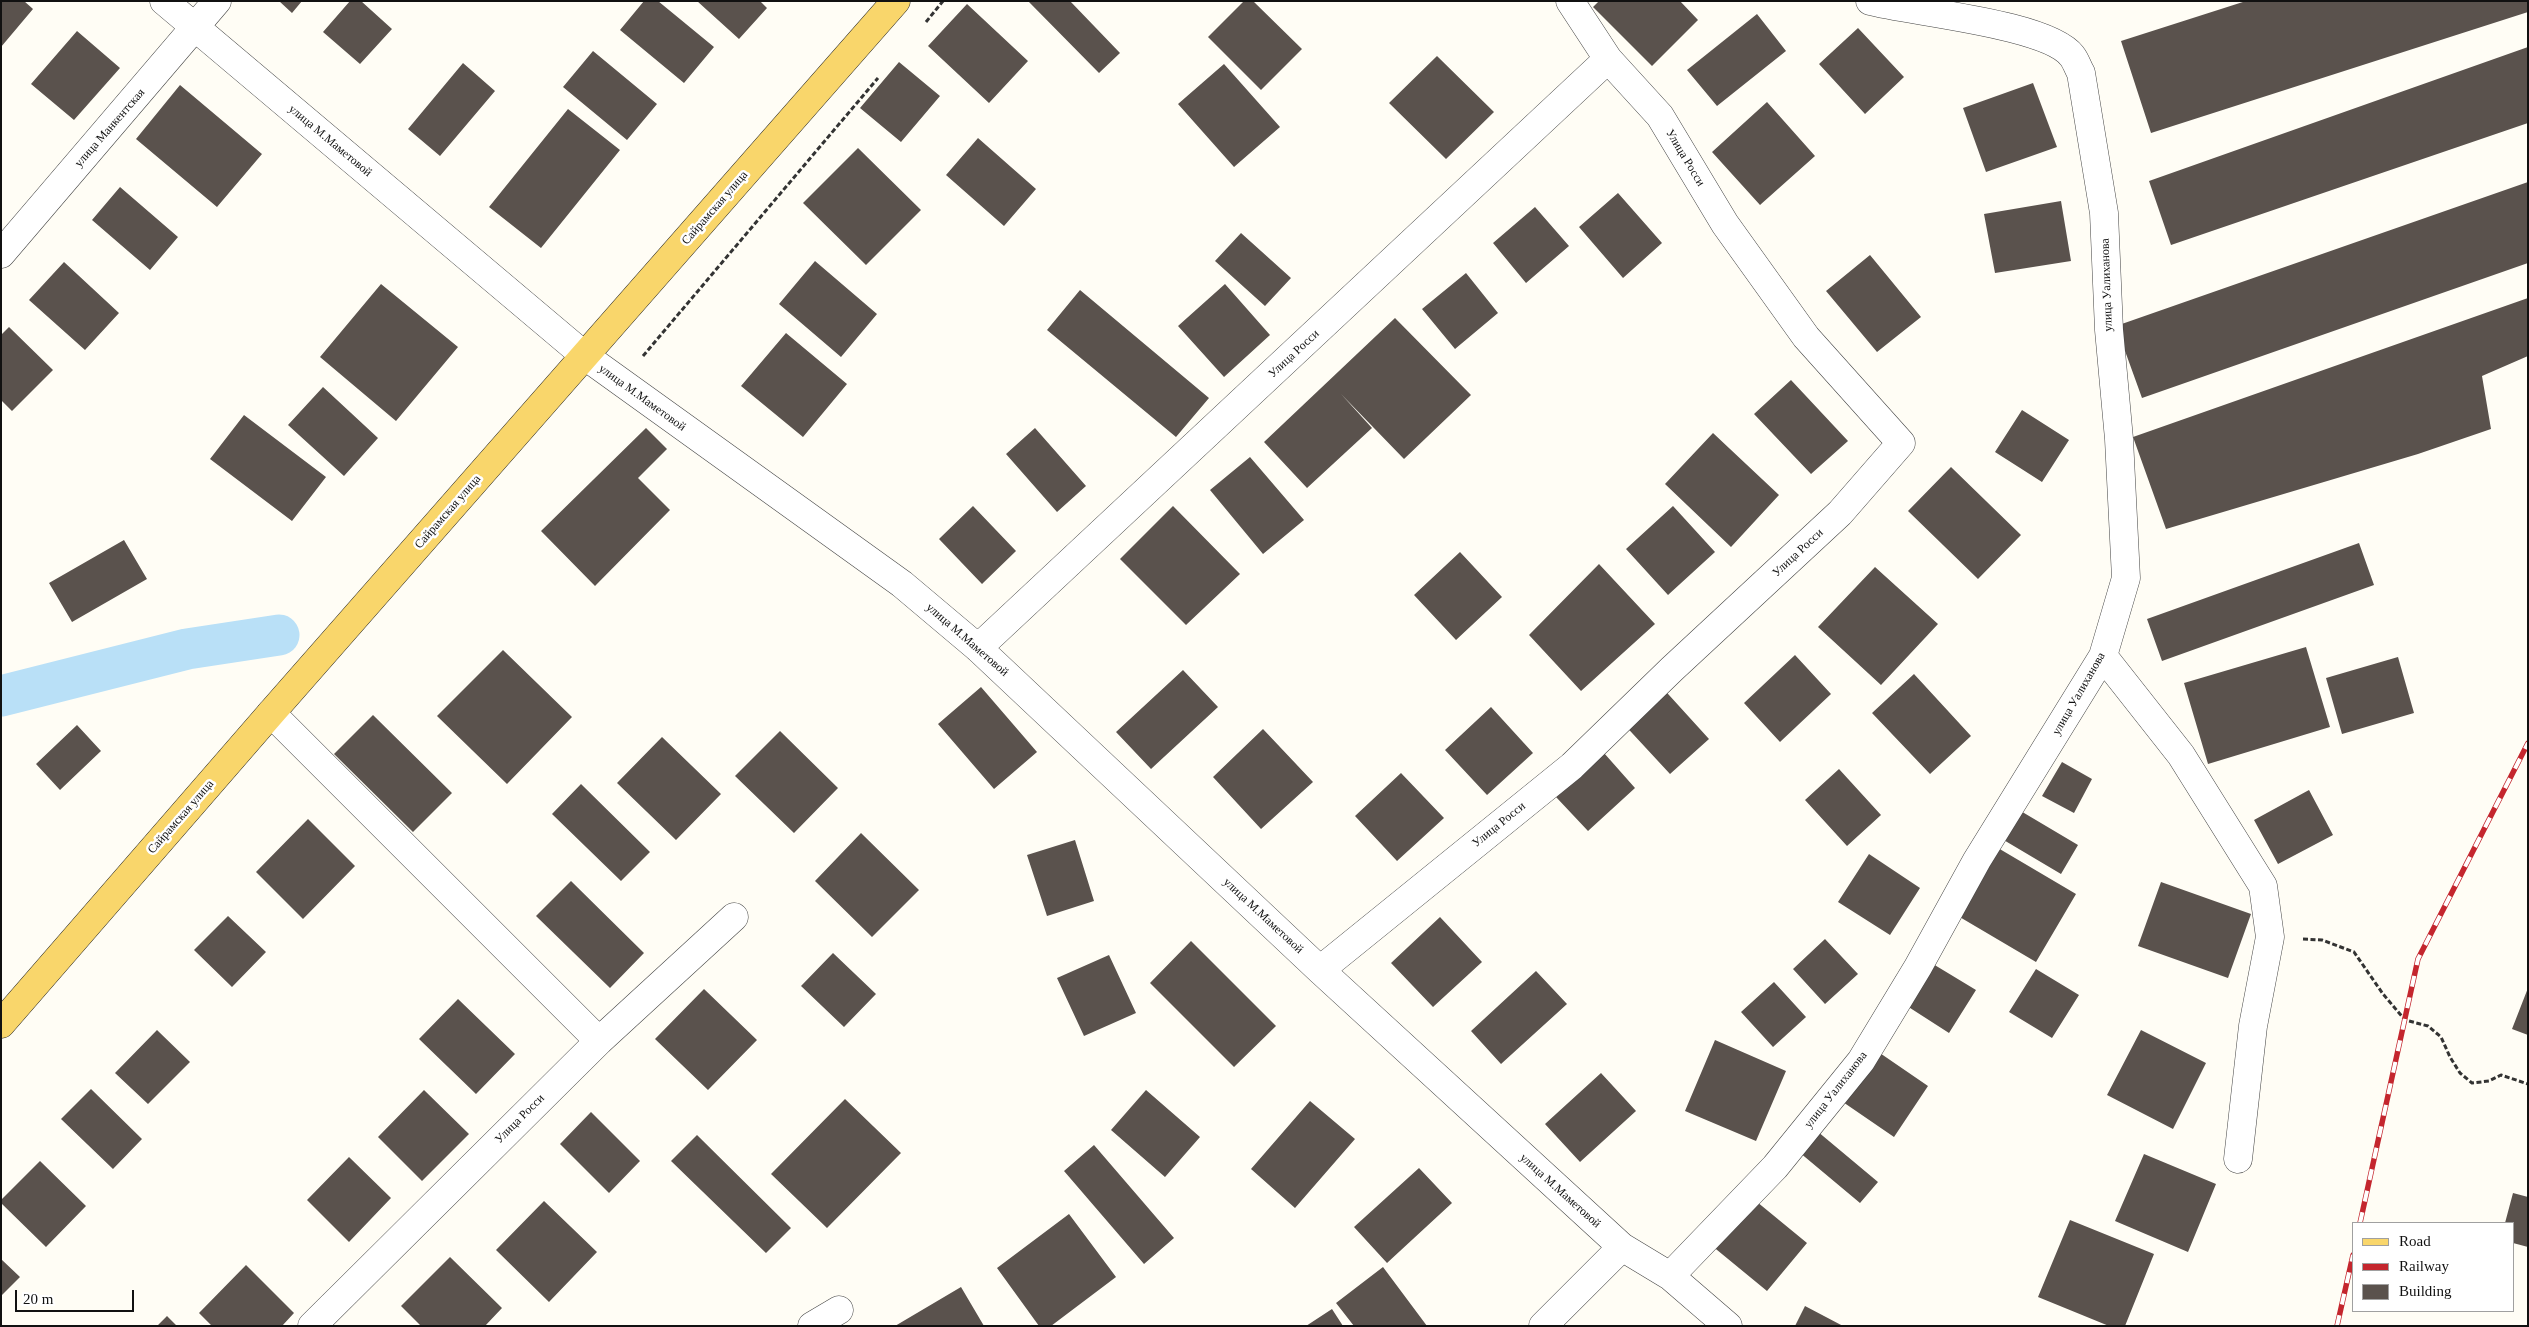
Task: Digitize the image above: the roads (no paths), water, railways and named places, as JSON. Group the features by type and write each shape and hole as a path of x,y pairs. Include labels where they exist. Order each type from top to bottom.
{"main road":[{"name":"Сайрамская улица","path":"1,1024 271,713 896,1"}],"street":[{"name":"улица М.Маметовой","path":"164,1 585,356 902,584 978,648 1320,970 1622,1247 1670,1276 1728,1326"},
{"name":"улица Манкентская","path":"1,254 196,28 217,1"},
{"name":"Улица Росси","path":"1320,970 1572,766 1672,669 1840,513 1901,443 1806,337 1725,224 1660,116 1608,59 1570,1"},
{"name":"улица Уалиханова","path":"1670,1276 1775,1167 1861,1062 1918,967 1977,860 2103,656 2126,578 2119,440 2109,330 2104,213 2081,73 2072,56 2054,42 2009,28 1961,17 1870,1"},
{"name":"Улица Росси","path":"978,648 1608,59"},
{"path":"2103,656 2181,755 2263,886 2270,937 2253,1026 2238,1159"},
{"path":"271,713 599,1041"},
{"name":"Улица Росси","path":"312,1326 599,1041 734,917"},
{"path":"1543,1326 1622,1247"},
{"path":"812,1326 839,1310"}],"waterway":[{"path":"1,696 187,649 279,635"}],"railway":[{"path":"2360,1222 2418,959 2528,743"},
{"path":"2337,1326 2352,1259"}]}
